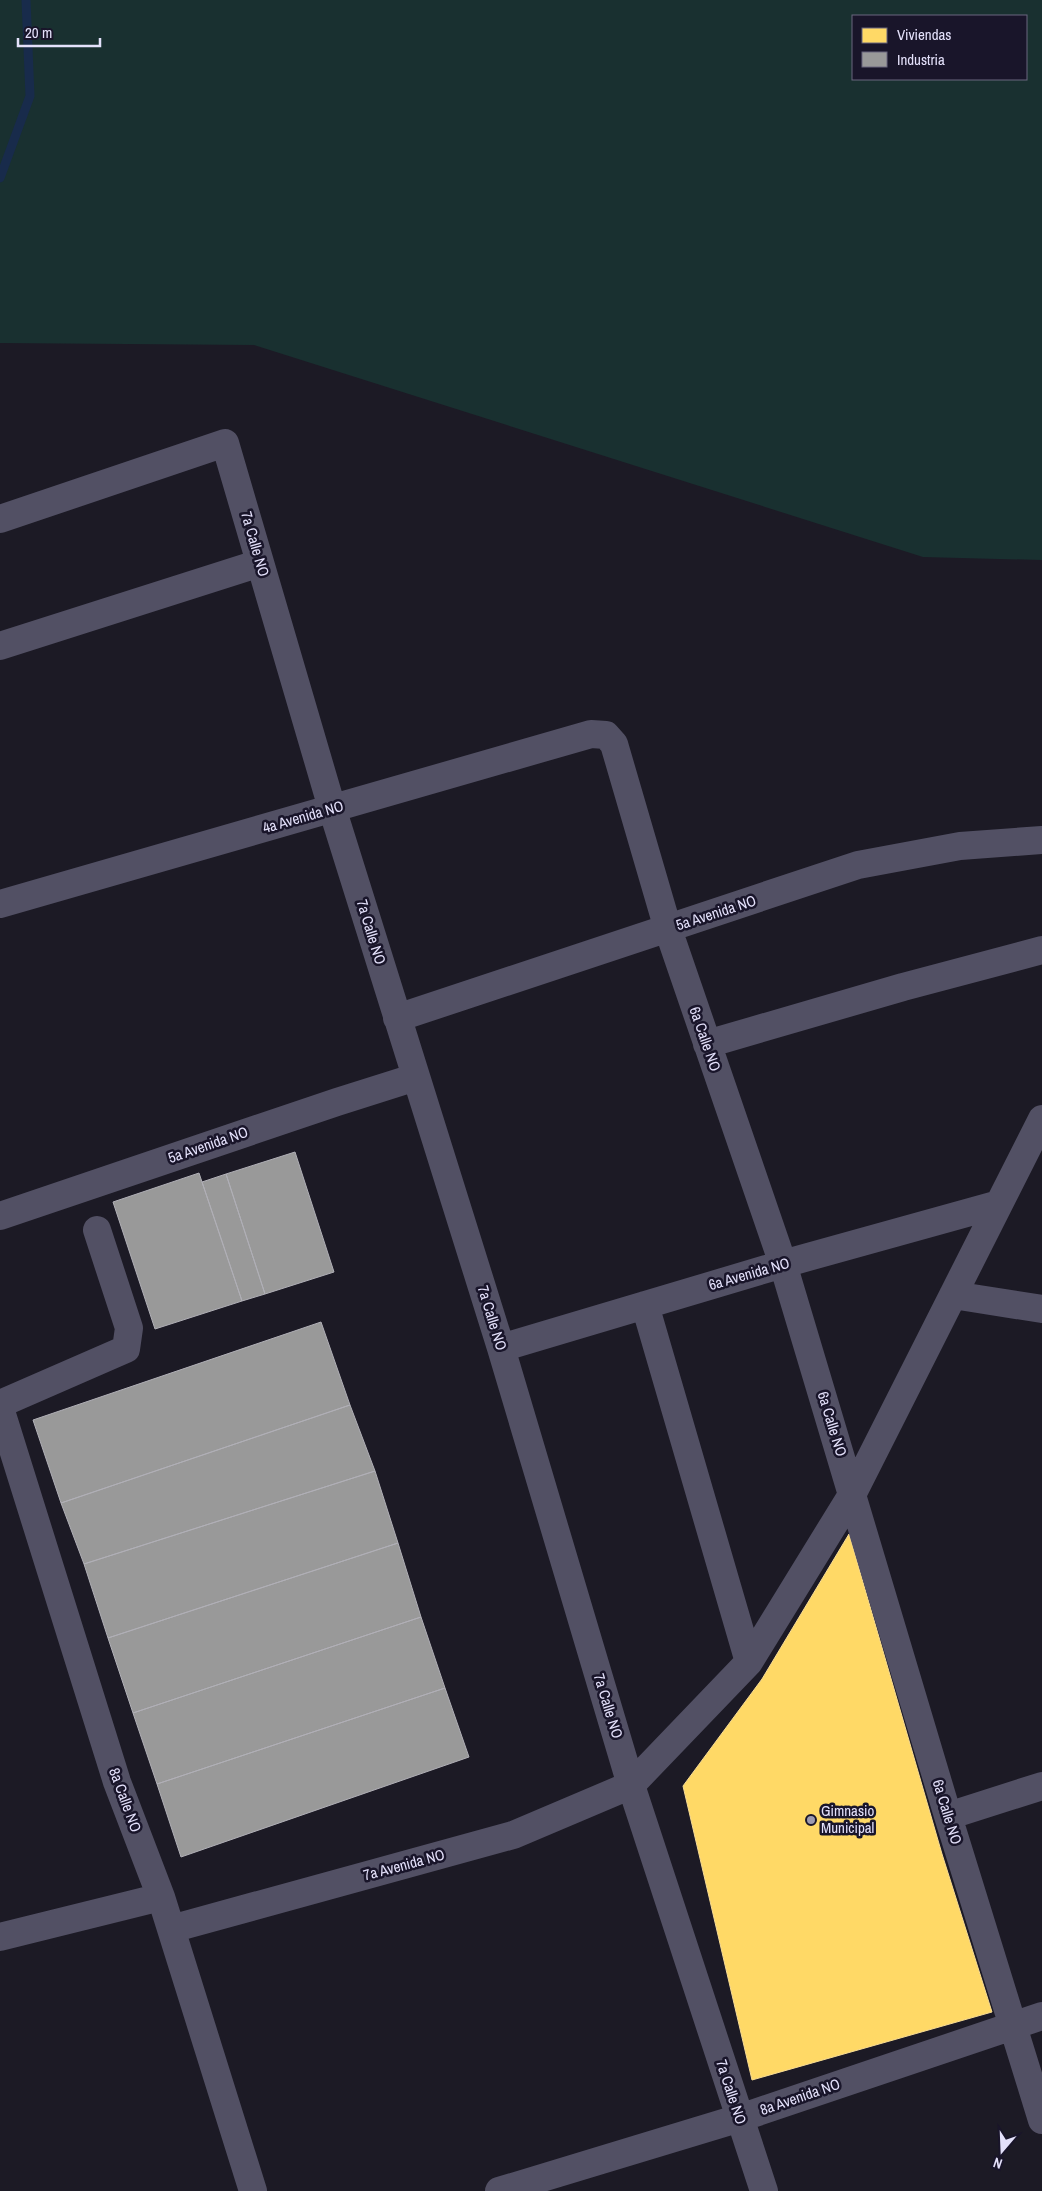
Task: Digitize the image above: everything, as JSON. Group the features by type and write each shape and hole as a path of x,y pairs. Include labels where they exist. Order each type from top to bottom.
{"street":[{"name":"7a Calle NO","path":"0,520 226,443 332,808 501,1348 631,1785 764,2191"},
{"path":"1,644 260,563"},
{"name":"4a Avenida NO","path":"0,904 591,734 606,735"},
{"name":"6a Calle NO","path":"606,735 614,744 668,929 783,1264 948,1816 1042,2120"},
{"name":"5a Avenida NO","path":"397,1018 858,865 960,846 1042,840"},
{"path":"707,1044 903,987 1042,950"},
{"name":"5a Avenida NO","path":"0,1216 416,1077"},
{"path":"631,1785 749,1662 853,1493 1042,1118"},
{"name":"6a Avenida NO","path":"501,1348 783,1264 999,1204"},
{"path":"0,1404 126,1349 129,1328 97,1230"},
{"path":"952,1295 1042,1309"},
{"path":"645,1305 749,1662"},
{"name":"8a Calle NO","path":"0,1408 117,1782 161,1897 253,2191"},
{"name":"7a Avenida NO","path":"171,1929 513,1834 631,1785"},
{"path":"948,1816 1042,1786"},
{"path":"0,1937 161,1897"},
{"name":"8a Avenida NO","path":"499,2191 740,2118 1042,2016"}],"green space":[{"path":"0,0 1042,0 1042,560 923,557 254,345 0,343"}],"building: Viviendas":[{"name":"Gimnasio Municipal","path":"849,1534 942,1854 992,2012 752,2080 683,1786 762,1679"}],"building: Industria":[{"path":"295,1152 334,1272 265,1294 226,1174"},
{"path":"199,1173 242,1301 155,1329 113,1202"},
{"path":"226,1174 265,1294 242,1301 202,1182"},
{"path":"321,1322 350,1405 61,1503 33,1420"},
{"path":"350,1405 375,1471 84,1564 61,1503"},
{"path":"375,1471 398,1543 108,1638 84,1564"},
{"path":"398,1543 421,1617 133,1713 108,1638"},
{"path":"421,1617 445,1688 157,1784 133,1713"},
{"path":"445,1688 469,1757 181,1857 157,1784"}],"waterway":[{"path":"0,178 30,96 26,0"}],"place":[{"name":"Gimnasio Municipal","path":"811,1820"}]}
